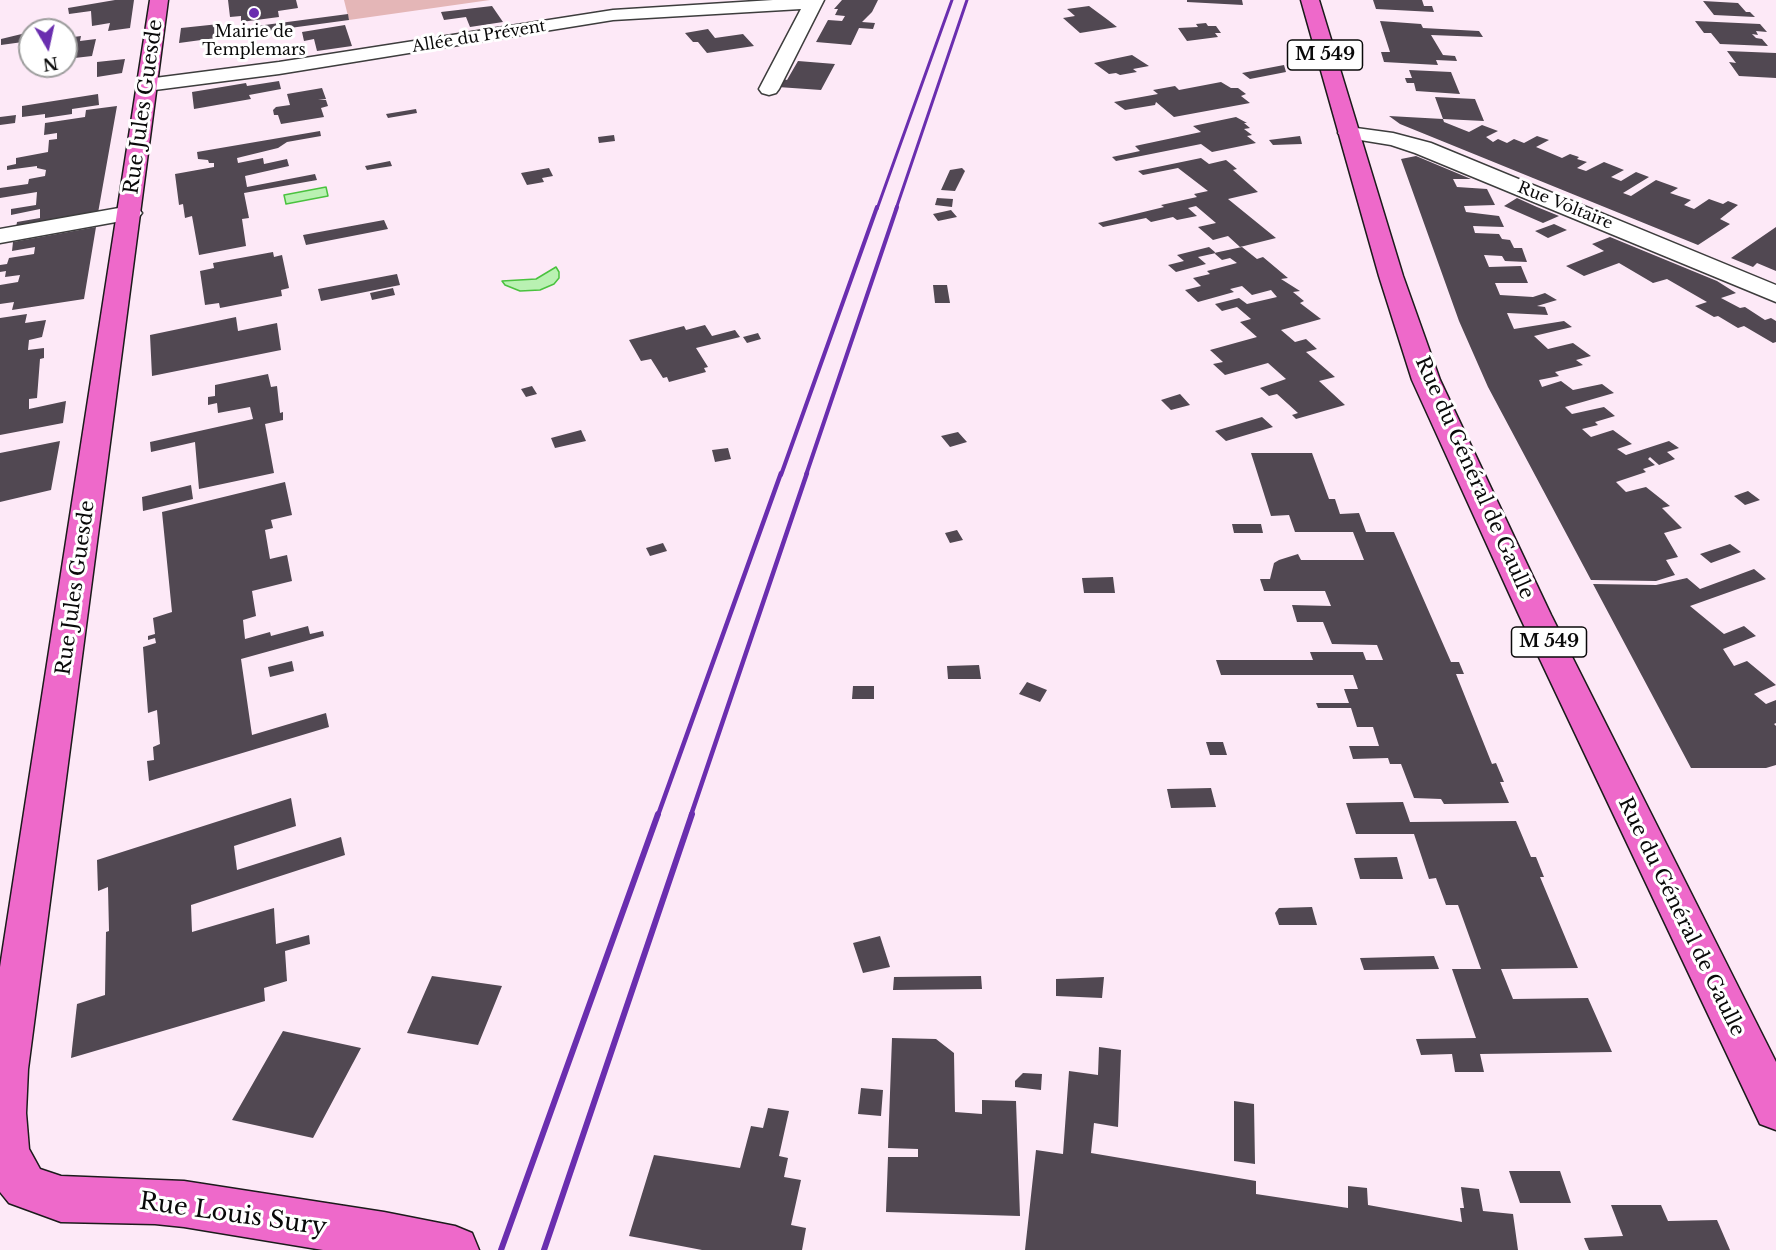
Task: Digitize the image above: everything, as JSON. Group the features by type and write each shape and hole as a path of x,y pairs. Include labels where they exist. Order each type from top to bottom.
{"main road":[{"name":"Rue Jules Guesde","path":"8,1181 3,1113 6,1068 159,0"},
{"name":"Rue du Général de Gaulle","path":"1310,0 1394,286 1426,380 1447,429 1774,1108"},
{"name":"Rue Louis Sury","path":"8,1181 61,1199 155,1201 184,1204 384,1236 455,1250"}],"street":[{"name":"Allée du Prévent","path":"147,85 336,59 613,15 814,1"},
{"name":"Allée du Prévent","path":"770,89 814,1"},
{"name":"Rue Voltaire","path":"1349,133 1393,139 1423,148 1776,294"},
{"path":"0,236 130,213"}],"shaded area":[{"path":"344,0 490,0 349,20"},
{"path":"326,187 328,196 286,204 284,195"},
{"path":"556,267 559,278 554,284 540,290 520,291 505,285 502,281 536,279"}],"building":[{"path":"115,0 134,0 130,28 108,31 110,23 92,26 91,11 69,14 68,8"},
{"name":"Mairie de Templemars","path":"228,0 296,0 298,8 278,11 279,17 241,22 241,16 230,17"},
{"path":"842,0 878,0 872,12 862,22 875,23 873,29 859,28 851,45 816,42 828,20 842,21 845,16 835,15 838,9 834,9"},
{"path":"1187,0 1242,0 1243,5 1187,2"},
{"path":"1373,0 1422,0 1424,6 1432,6 1434,12 1376,9"},
{"path":"1703,1 1738,3 1746,12 1750,12 1755,17 1714,15"},
{"path":"492,6 503,22 470,27 466,17 444,20 441,12"},
{"path":"1089,6 1117,27 1080,33 1063,18 1075,16 1067,9"},
{"path":"348,14 349,20 179,43 181,28 219,24 219,31"},
{"path":"1380,21 1421,24 1423,28 1479,31 1483,37 1431,35 1443,55 1455,56 1457,61 1436,60 1438,65 1384,62 1381,52 1390,52"},
{"path":"1695,21 1760,24 1767,32 1756,31 1758,35 1752,34 1762,39 1768,46 1720,44 1711,33 1704,33"},
{"path":"1206,23 1208,26 1216,26 1221,33 1215,33 1218,37 1187,41 1178,28 1198,27 1196,24"},
{"path":"345,25 352,46 317,51 314,39 304,41 302,32"},
{"path":"708,29 715,38 743,34 754,46 707,53 698,42 693,42 685,33"},
{"path":"18,35 18,43 1,45 1,39"},
{"path":"78,36 81,36 80,41 96,39 92,56 78,58"},
{"path":"1727,51 1776,53 1776,78 1739,76 1729,62 1736,63"},
{"path":"1132,55 1149,66 1133,69 1137,72 1120,75 1109,74 1094,63"},
{"path":"125,59 122,73 97,77 97,62"},
{"path":"798,61 835,64 821,90 778,87 783,79 787,80"},
{"path":"1284,65 1286,72 1250,79 1242,73"},
{"path":"1409,70 1451,72 1460,94 1416,91 1414,83 1407,83 1405,78 1412,78"},
{"path":"279,81 281,89 249,95 251,99 194,109 192,92 246,83 247,86"},
{"path":"1221,82 1231,88 1238,88 1246,94 1241,96 1250,103 1174,117 1156,102 1155,105 1125,110 1114,102 1158,94 1153,90 1175,86 1179,90"},
{"path":"322,88 326,99 318,100 326,100 328,106 321,108 324,117 281,124 278,115 274,115 273,110 276,107 290,105 287,94"},
{"path":"98,94 99,105 72,109 72,114 45,118 45,114 22,117 22,106"},
{"path":"1435,97 1475,99 1484,121 1443,119"},
{"path":"117,106 98,213 16,228 17,222 40,218 40,209 11,215 11,209 36,205 37,192 0,198 0,188 28,184 29,179 45,176 46,170 37,168 37,166 7,170 7,166 16,164 16,158 48,152 49,140 57,139 57,133 44,135 45,123 85,117 86,110"},
{"path":"416,109 417,113 388,118 386,114"},
{"path":"16,115 15,123 0,125 0,117"},
{"path":"1389,116 1443,119 1444,122 1469,132 1482,125 1498,131 1486,137 1493,142 1498,139 1507,143 1514,139 1524,143 1537,136 1549,140 1536,147 1562,158 1570,154 1579,157 1577,159 1587,162 1577,168 1586,171 1604,162 1624,170 1611,177 1621,181 1636,172 1649,177 1623,193 1631,196 1656,180 1678,188 1670,193 1691,200 1684,205 1694,209 1709,199 1723,204 1728,201 1738,205 1720,219 1730,224 1698,245 1400,124"},
{"path":"1236,117 1247,123 1244,123 1250,128 1244,129 1252,135 1247,136 1256,143 1212,152 1201,144 1116,161 1112,157 1140,151 1135,146 1201,132 1193,126"},
{"path":"320,131 321,136 287,142 278,148 237,158 238,163 263,158 264,164 287,159 289,166 245,176 247,187 315,174 317,180 244,193 249,218 242,219 246,246 199,255 192,216 185,218 183,204 179,205 175,174 214,167 214,163 209,163 208,160 198,159 197,152"},
{"path":"614,135 615,141 599,143 598,137"},
{"path":"1300,136 1302,144 1273,145 1269,140"},
{"path":"1416,156 1471,179 1453,179 1457,187 1487,189 1495,205 1464,206 1466,212 1499,216 1504,227 1473,226 1475,233 1499,234 1502,239 1510,240 1514,248 1522,248 1527,262 1505,261 1502,256 1484,255 1489,267 1521,266 1528,283 1495,283 1500,295 1533,297 1545,293 1557,300 1537,306 1545,307 1548,315 1507,313 1514,329 1564,321 1572,327 1534,336 1548,349 1573,343 1591,356 1576,360 1583,365 1555,372 1559,376 1539,380 1542,387 1561,381 1573,390 1602,384 1614,393 1565,407 1572,414 1604,407 1615,416 1595,422 1598,425 1582,429 1591,437 1613,430 1632,444 1617,449 1626,455 1669,441 1679,448 1667,452 1675,459 1659,465 1650,457 1648,459 1655,465 1643,469 1646,472 1616,482 1626,492 1646,487 1670,506 1662,508 1682,528 1664,533 1678,557 1666,560 1675,575 1656,581 1591,580 1488,387 1459,321 1401,159"},
{"path":"1201,158 1209,164 1226,160 1237,169 1233,170 1258,192 1228,199 1276,238 1240,247 1228,236 1213,240 1198,227 1216,223 1196,206 1188,208 1197,216 1177,220 1173,217 1151,222 1146,218 1103,227 1098,223 1164,207 1161,205 1197,197 1194,194 1208,191 1178,168 1143,175 1138,171"},
{"path":"390,161 392,166 367,170 365,166"},
{"path":"549,168 553,176 542,178 544,182 527,185 521,173"},
{"path":"962,168 965,171 955,191 941,190 950,170"},
{"path":"937,198 953,199 952,207 935,205"},
{"path":"1517,198 1559,216 1543,223 1504,206"},
{"path":"951,210 957,217 938,221 933,214"},
{"path":"384,220 388,229 306,245 303,235"},
{"path":"1554,224 1567,230 1548,238 1535,231"},
{"path":"96,227 84,299 12,310 14,302 0,304 0,285 18,282 20,275 5,277 6,271 0,272 0,265 7,264 9,258 34,254 35,247 12,251 13,242"},
{"path":"1776,227 1776,271 1757,263 1753,267 1731,258"},
{"path":"1610,237 1717,281 1736,293 1721,298 1740,308 1745,307 1765,320 1771,318 1776,321 1776,342 1773,343 1744,326 1738,328 1718,316 1714,317 1695,306 1707,302 1667,279 1653,283 1619,263 1584,276 1566,266 1604,251 1592,244"},
{"path":"1209,247 1216,253 1198,257 1206,264 1176,272 1168,265 1184,261 1177,255"},
{"path":"1242,247 1257,259 1263,257 1288,278 1281,279 1300,291 1293,292 1304,301 1300,303 1321,319 1281,330 1295,342 1306,339 1317,349 1306,352 1335,377 1319,381 1345,405 1296,419 1292,415 1298,413 1277,394 1269,396 1260,388 1286,379 1268,363 1225,375 1213,364 1223,362 1210,350 1257,337 1240,322 1251,319 1237,307 1222,311 1215,304 1239,298 1247,304 1277,297 1271,290 1252,295 1242,286 1230,289 1234,292 1198,302 1185,290 1201,286 1193,278 1210,274 1207,271 1237,263 1230,258 1222,260 1214,253"},
{"path":"273,252 274,257 282,255 289,288 281,290 282,296 220,308 219,303 205,305 200,271 214,268 213,263"},
{"path":"397,274 400,285 321,301 318,289"},
{"path":"933,285 947,285 950,303 935,303"},
{"path":"393,288 395,295 372,300 370,293"},
{"path":"27,314 25,323 46,320 42,337 29,340 28,350 44,348 44,358 40,359 37,398 29,399 29,409 66,401 63,423 0,435 0,318"},
{"path":"236,317 238,331 277,323 281,350 152,376 150,335"},
{"path":"705,325 712,336 735,330 740,337 696,348 708,367 704,368 706,372 669,382 667,377 663,378 651,359 641,361 629,340 684,326 686,330"},
{"path":"758,333 761,339 747,343 743,337"},
{"path":"268,374 271,387 277,386 280,413 283,412 283,420 265,424 274,473 199,489 195,442 151,452 150,442 253,419 250,407 218,413 217,403 208,405 208,397 215,396 215,385"},
{"path":"532,386 537,394 526,397 521,389"},
{"path":"1180,394 1190,405 1171,410 1161,400"},
{"path":"1262,417 1273,427 1226,441 1215,431"},
{"path":"581,430 586,441 555,448 551,438"},
{"path":"958,432 967,442 950,447 941,436"},
{"path":"60,441 51,490 0,502 0,453"},
{"path":"728,448 731,459 715,462 712,450"},
{"path":"1251,453 1312,453 1329,499 1335,499 1340,514 1359,513 1366,532 1394,532 1451,662 1459,662 1464,674 1456,674 1492,764 1496,763 1504,782 1500,782 1509,803 1444,804 1441,799 1414,798 1401,764 1390,764 1388,758 1353,759 1349,746 1379,746 1373,727 1357,727 1351,708 1318,708 1316,703 1349,703 1344,689 1358,689 1353,675 1221,675 1216,660 1313,660 1310,652 1363,652 1366,660 1383,660 1377,645 1332,644 1323,622 1297,622 1292,605 1331,606 1325,591 1264,591 1260,579 1270,579 1274,563 1298,554 1301,560 1364,560 1353,532 1295,532 1289,515 1271,516"},
{"path":"285,482 292,515 271,520 273,528 265,530 270,559 287,555 292,581 252,591 256,616 243,620 245,639 270,632 271,636 308,626 310,634 323,631 324,636 241,659 252,735 326,713 329,727 149,781 147,761 154,760 153,747 160,744 157,710 148,713 143,647 156,643 155,638 148,640 148,636 155,634 153,618 172,612 162,512"},
{"path":"191,485 193,499 143,511 142,497"},
{"path":"1748,491 1760,500 1745,505 1734,496"},
{"path":"1232,524 1261,524 1263,533 1234,533"},
{"path":"957,530 963,540 950,543 945,533"},
{"path":"663,543 667,551 650,556 646,548"},
{"path":"1730,544 1741,552 1711,563 1700,554"},
{"path":"1754,569 1766,579 1690,606 1724,634 1744,626 1756,636 1723,649 1734,666 1747,661 1776,685 1754,694 1766,704 1776,700 1776,723 1774,724 1776,726 1776,765 1766,768 1691,768 1593,584 1656,585 1687,578 1700,589"},
{"path":"1113,577 1115,593 1084,593 1082,578"},
{"path":"292,661 294,671 270,677 268,667"},
{"path":"979,665 981,679 948,679 947,666"},
{"path":"1027,682 1047,690 1040,702 1019,694"},
{"path":"853,686 874,686 874,699 852,699"},
{"path":"1206,742 1223,742 1227,755 1210,755"},
{"path":"1211,788 1216,807 1171,808 1167,789"},
{"path":"291,798 296,826 234,846 237,870 341,837 345,855 191,905 192,932 274,908 276,944 309,935 310,944 285,951 287,981 264,988 265,1001 71,1058 77,1004 105,995 106,932 109,931 108,887 98,891 97,860"},
{"path":"1403,802 1410,822 1516,821 1531,857 1536,857 1544,877 1540,877 1578,968 1501,969 1513,999 1588,998 1612,1052 1480,1054 1484,1072 1455,1072 1452,1054 1421,1055 1416,1039 1476,1038 1452,969 1481,969 1458,905 1446,905 1436,878 1429,879 1414,834 1356,834 1346,803"},
{"path":"1397,857 1403,879 1360,879 1354,858"},
{"path":"1312,907 1317,925 1279,925 1275,913 1279,908"},
{"path":"880,936 890,967 863,973 853,943"},
{"path":"1434,956 1439,969 1364,970 1360,958"},
{"path":"432,976 502,986 478,1045 407,1033"},
{"path":"981,976 982,989 893,990 894,977"},
{"path":"1104,977 1102,998 1056,996 1056,979"},
{"path":"283,1031 361,1048 313,1138 232,1120"},
{"path":"892,1038 936,1039 954,1053 955,1112 982,1114 982,1100 1016,1101 1020,1216 886,1212 888,1157 918,1157 918,1149 888,1148"},
{"path":"1099,1047 1121,1050 1118,1127 1094,1123 1091,1153 1256,1181 1256,1194 1348,1208 1348,1186 1367,1188 1368,1205 1462,1222 1460,1208 1464,1208 1461,1187 1479,1189 1483,1211 1513,1214 1518,1250 1025,1250 1036,1150 1063,1154 1069,1071 1098,1075"},
{"path":"1023,1073 1042,1074 1041,1090 1015,1087 1015,1081"},
{"path":"861,1088 883,1090 881,1116 858,1114"},
{"path":"1234,1101 1254,1104 1255,1164 1234,1161"},
{"path":"768,1108 789,1111 779,1156 788,1158 784,1177 801,1180 791,1225 806,1228 802,1250 702,1250 629,1236 654,1155 740,1168 751,1126 763,1128"},
{"path":"1509,1171 1560,1171 1571,1203 1520,1203"},
{"path":"1611,1205 1661,1205 1668,1221 1717,1220 1730,1250 1589,1250 1584,1238 1623,1236"}],"railway":[{"path":"877,209 952,0"},
{"path":"896,209 967,0"},
{"path":"781,475 877,207"},
{"path":"806,475 897,207"},
{"path":"658,815 781,473"},
{"path":"691,815 807,473"},
{"path":"501,1250 658,814"},
{"path":"544,1250 692,814"}],"place":[{"name":"Mairie de Templemars","path":"254,13"}]}
